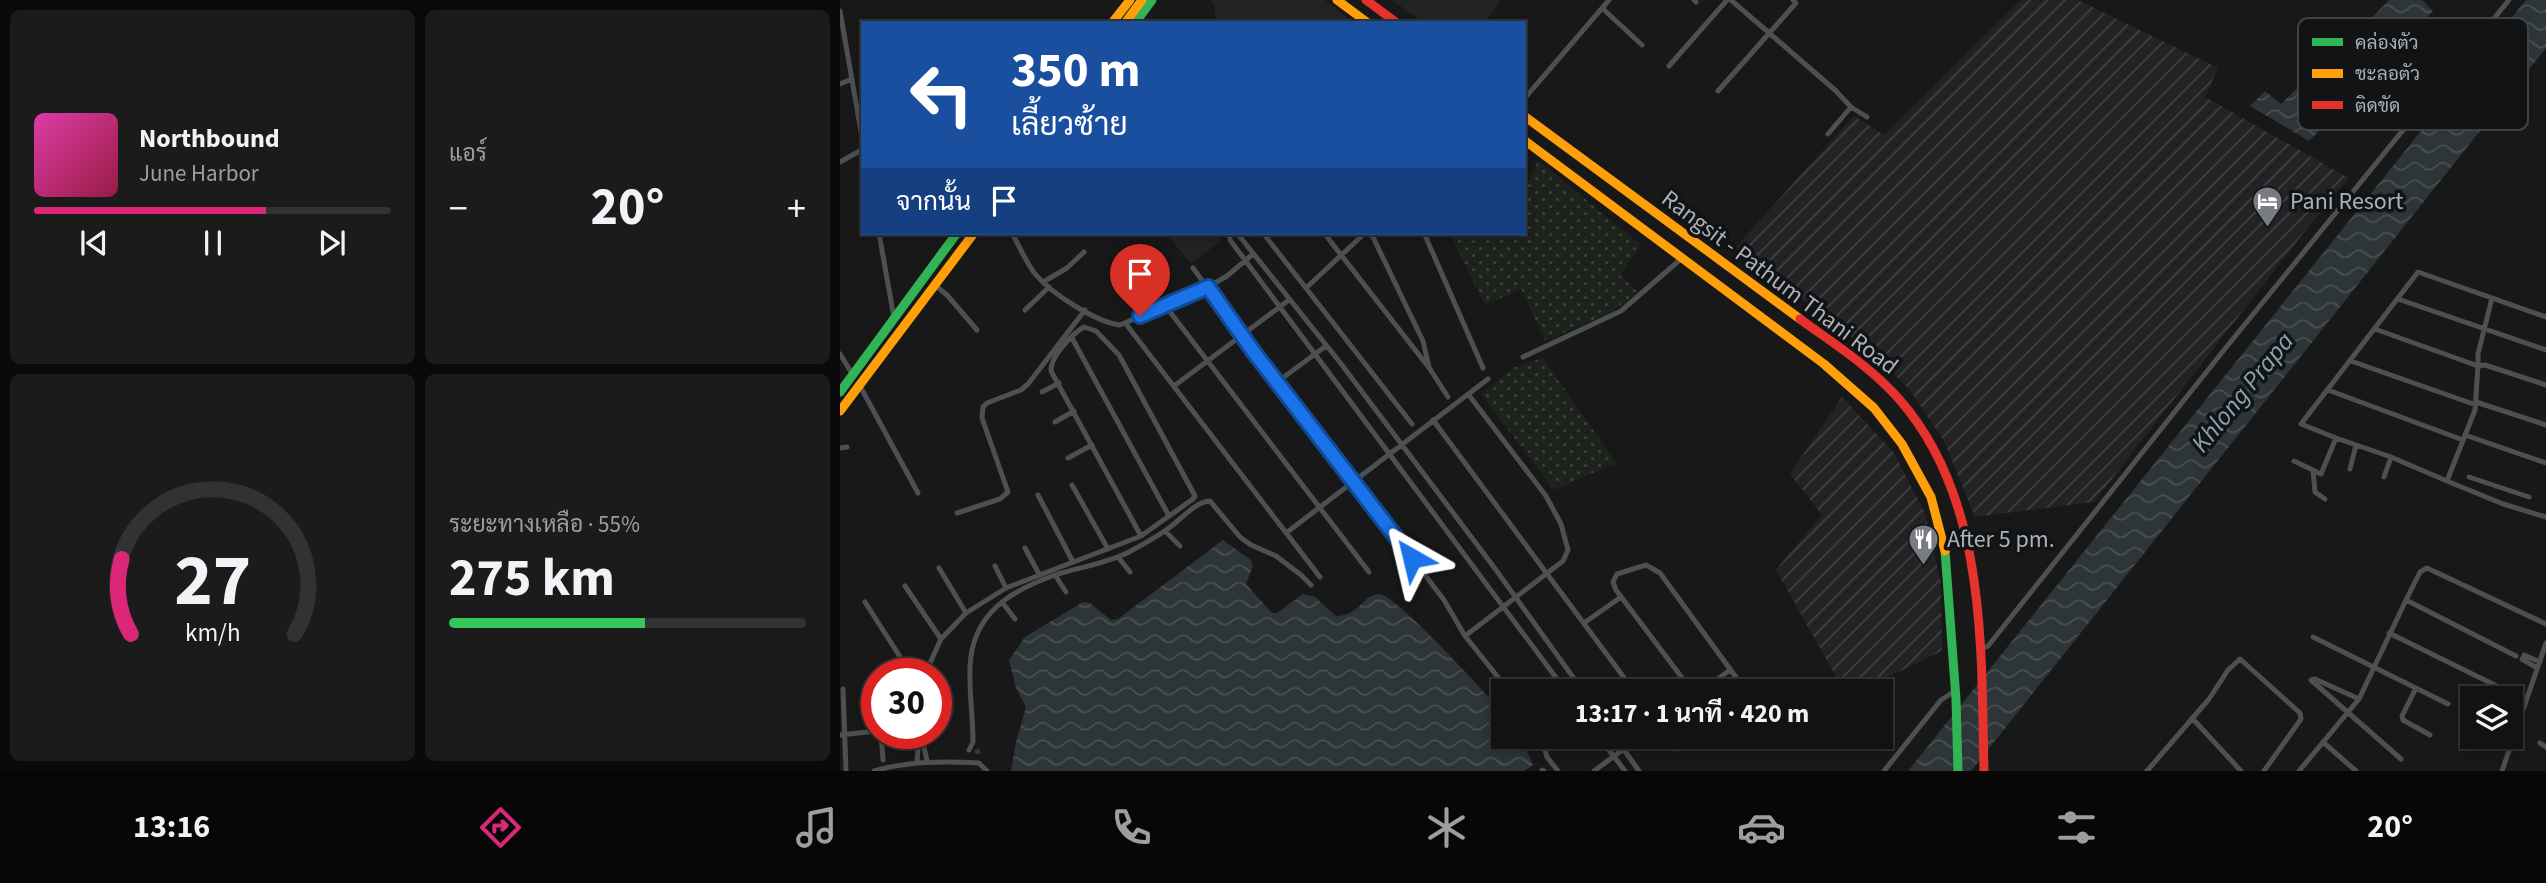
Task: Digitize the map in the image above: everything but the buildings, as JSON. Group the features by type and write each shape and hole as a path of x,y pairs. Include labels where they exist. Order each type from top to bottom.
{"main road":[{"path":"1114,21 1130,0"},
{"path":"1126,21 1142,0"},
{"path":"1136,21 1152,0"},
{"path":"1337,0 1365,21"},
{"path":"1366,0 1393,21"},
{"name":"Rangsit - Pathum Thani Road","path":"1526,117 1843,350 1903,404 1928,440 1960,509 1973,568 1980,650 1983,771"},
{"name":"Rangsit - Pathum Thani Road","path":"1526,142 1824,364 1884,419 1913,460 1931,497 1945,544 1958,771"},
{"path":"1569,174 1581,158"},
{"path":"840,391 956,235"},
{"path":"840,411 972,235"}],"street":[{"path":"1526,97 1609,0"},
{"path":"1669,66 1729,0 1835,90 1850,107 1867,117"},
{"path":"1718,91 1796,3 1793,0"},
{"path":"2493,18 2508,0"},
{"path":"1602,8 1642,45"},
{"path":"840,11 861,132"},
{"path":"840,84 852,79"},
{"path":"1828,134 1850,107"},
{"path":"1980,650 1988,646 1997,635 2403,130"},
{"path":"840,162 861,150"},
{"path":"879,235 894,318"},
{"path":"1013,235 1032,269 1049,287 1112,324 1126,324 1164,304 1208,287 1227,276 1253,254"},
{"path":"1229,235 1230,240 1557,679"},
{"path":"1239,235 1442,497 1574,679"},
{"path":"1265,235 1412,424"},
{"path":"1326,235 1430,369 1448,397"},
{"path":"1306,288 1363,235"},
{"path":"1372,235 1423,341 1430,369"},
{"path":"1425,235 1483,368"},
{"path":"1044,282 1067,268 1084,252"},
{"path":"1523,356 1621,311 1682,258"},
{"path":"1193,268 1444,600 1465,636 1499,679"},
{"path":"2546,317 2418,272 2301,424 2503,504 2546,517"},
{"path":"934,285 947,295 977,330"},
{"path":"1025,310 1049,287"},
{"path":"2447,481 2476,403 2477,354 2492,298"},
{"path":"2398,299 2546,351"},
{"path":"1174,386 1289,300"},
{"path":"1164,304 1369,572"},
{"path":"957,513 1000,499 1007,492 982,418 983,407 1021,390 1028,384 1085,310"},
{"path":"1126,324 1320,577"},
{"path":"932,658 941,639 966,613 1006,588 1072,560 1140,536 1195,496 1111,345 1089,327 1080,329 1050,366 1051,371 1140,536"},
{"path":"2375,329 2478,366 2485,365 2546,385"},
{"path":"1072,338 1169,516"},
{"path":"1277,382 1326,345"},
{"path":"840,354 853,374"},
{"path":"2351,361 2546,425"},
{"path":"1286,533 1488,379"},
{"path":"1042,392 1059,383"},
{"path":"860,386 918,493"},
{"path":"2328,390 2464,438 2546,463"},
{"path":"1352,403 1364,394"},
{"path":"1465,636 1547,574 1568,554 1560,524 1546,496 1468,394"},
{"path":"1055,422 1074,411"},
{"path":"1433,420 1625,679"},
{"path":"2294,461 2321,474 2336,438"},
{"path":"1068,458 1092,445"},
{"path":"2350,469 2356,445"},
{"path":"2384,477 2390,457"},
{"path":"2313,470 2315,492 2325,499"},
{"path":"2469,477 2529,497"},
{"path":"1072,485 1108,549"},
{"path":"2503,504 2506,490"},
{"path":"1038,495 1072,560"},
{"path":"1429,506 1442,497"},
{"path":"969,762 972,742 970,666 975,636 980,624 1002,602 1019,591 1055,575 1118,557 1165,531 1201,503 1210,501 1240,537 1276,556 1311,585"},
{"path":"1165,531 1180,546"},
{"path":"1025,548 1039,574"},
{"path":"1118,557 1130,572"},
{"path":"995,566 1006,588"},
{"path":"1683,679 1621,597 1612,582 1617,574 1638,566 1652,567 1667,581 1737,679"},
{"path":"939,568 966,613"},
{"path":"2299,771 2358,699 2420,572 2427,568 2546,624"},
{"path":"1055,575 1066,592"},
{"path":"905,586 941,639"},
{"path":"1584,623 1621,597"},
{"path":"2406,600 2539,665"},
{"path":"866,602 901,658"},
{"path":"1002,602 1015,619"},
{"path":"2389,633 2495,686"},
{"path":"2313,637 2448,704"},
{"path":"2502,771 2546,643"},
{"path":"2147,771 2209,699 2228,670 2240,659 2300,713 2301,719 2264,771"},
{"path":"1718,679 1730,670"},
{"path":"2358,699 2315,679 2311,682 2401,759"},
{"path":"2416,688 2402,716 2403,720 2430,735"},
{"path":"843,689 842,734 846,771"},
{"path":"1884,771 1941,700 1955,695"},
{"path":"2192,718 2241,771"},
{"path":"842,734 861,733"},
{"path":"972,742 979,763 987,771"},
{"path":"2323,742 2356,771"},
{"path":"881,749 883,760"},
{"path":"917,763 918,749"},
{"path":"925,749 927,762"},
{"path":"1545,749 1547,757 1558,771"},
{"path":"1608,749 1625,771"},
{"path":"1594,771 1624,749 1639,771"},
{"path":"874,771 927,762 979,763"}],"shaded area":[{"path":"1210,0 1325,0 1352,21 1215,21 1215,5"},
{"path":"1392,0 1501,0 1486,21 1421,21"},
{"path":"2021,0 2078,0 2218,68 2205,97 2349,178 2094,502 1975,517 1944,441 1909,389 1873,354 1735,248 1854,116 1884,135"},
{"path":"1538,160 1641,245 1620,275 1638,292 1610,313 1545,341 1521,289 1485,305 1450,235 1526,235 1526,187"},
{"path":"1167,235 1217,235 1221,241 1191,263"},
{"path":"1543,358 1616,463 1554,490 1481,394 1513,368"},
{"path":"1842,397 1894,453 1925,513 1941,583 1942,651 1884,679 1837,679 1776,570 1822,515 1790,474"}],"water":[{"path":"2389,0 2422,0 2433,11 2426,18 2371,18"},
{"path":"2526,0 2546,0 2546,48 2528,71 2528,18 2512,18"},
{"path":"2298,87 2298,130 2320,130 2309,141 2250,106 2265,91 2281,104"},
{"name":"Khlong Prapa","path":"2422,130 2481,130 1971,771 1908,771"},
{"path":"1223,540 1251,560 1253,566 1246,584 1272,613 1277,613 1303,594 1315,597 1336,616 1344,615 1378,594 1419,624 1491,700 1491,749 1526,749 1533,765 1524,771 1011,771 1026,707 1016,688 1009,660 1025,637 1083,602 1090,603 1111,620 1118,619"}],"tunnel":[{"path":"977,749 978,754"}],"traffic: fast":[{"path":"1136,21 1152,0"},
{"path":"840,392 956,235"},
{"path":"1945,551 1956,699 1958,771"}],"traffic: slow":[{"path":"1114,21 1130,0"},
{"path":"1126,21 1142,0"},
{"path":"1337,0 1365,21"},
{"path":"1526,117 1800,319"},
{"path":"1526,141 1824,364 1874,408 1902,444 1931,497 1945,551"},
{"path":"840,411 972,235"}],"traffic: jam":[{"path":"1366,0 1394,21"},
{"path":"1800,319 1864,366 1899,399 1928,439 1949,482 1964,528 1979,625 1984,771"}],"place":[{"name":"Pani Resort","path":"2267,228"},
{"name":"After 5 pm.","path":"1924,566"}],"route":[{"path":"1140,316 1208,287 1253,351 1412,558"}]}
